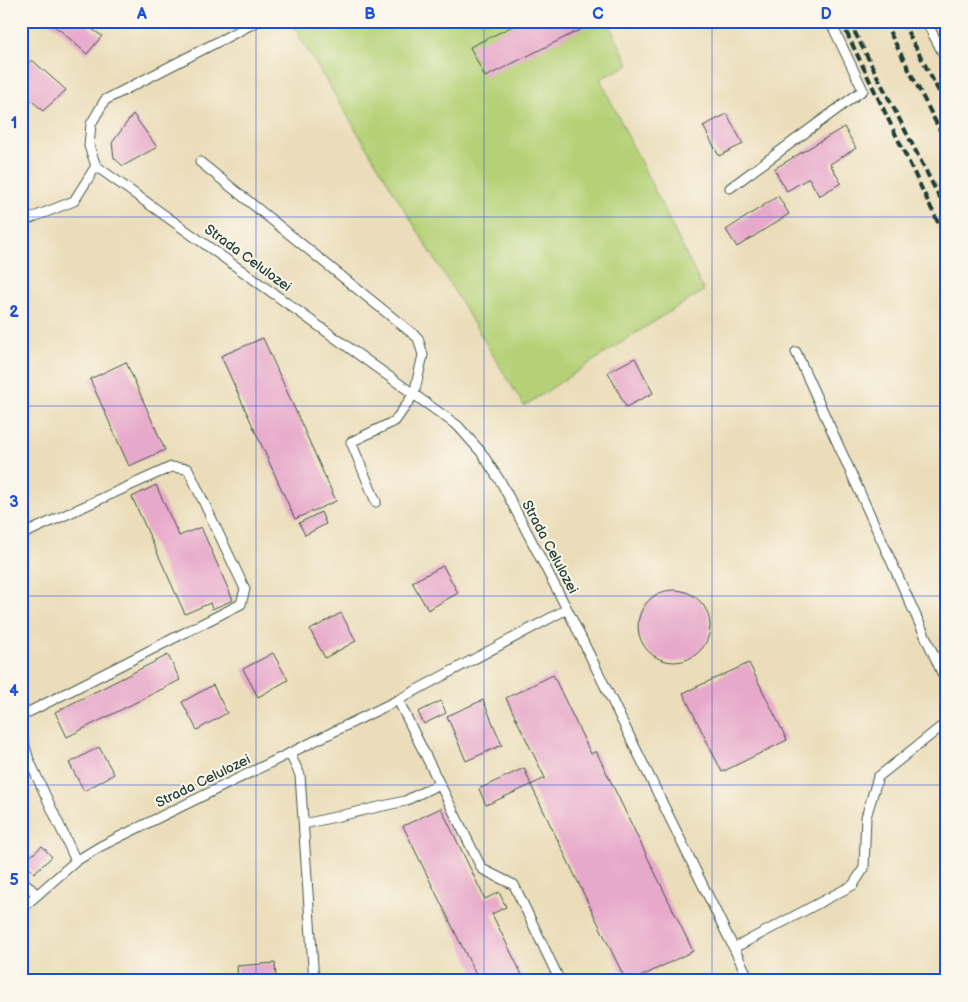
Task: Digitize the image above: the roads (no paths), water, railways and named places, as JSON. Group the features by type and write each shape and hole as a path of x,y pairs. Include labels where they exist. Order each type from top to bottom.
{"lane":[{"path":"21,222 74,201 96,166 89,146 91,124 106,100 258,21"},
{"path":"730,188 862,90 830,21"},
{"path":"926,21 947,61"},
{"path":"200,162 418,338 423,355 414,394 395,421 351,442 376,502"},
{"name":"Strada Celulozei","path":"21,910 76,861 101,846 398,700 567,609 502,484 481,452 458,426 96,166"},
{"path":"796,352 947,684"},
{"path":"21,535 171,467 188,469 245,589 241,604 21,716"},
{"path":"567,609 750,981"},
{"path":"398,700 482,869 514,885 560,981"},
{"path":"734,948 853,885 864,868 866,817 878,778 947,722"},
{"path":"21,733 29,760 76,861"},
{"path":"290,754 300,774 314,981"},
{"path":"304,824 405,802 439,784"},
{"path":"21,879 37,895"},
{"path":"686,981 692,978 719,981"}],"railway":[{"path":"841,21 947,241"},
{"path":"849,21 947,212"},
{"path":"884,21 947,144"},
{"path":"902,21 947,107"}]}
